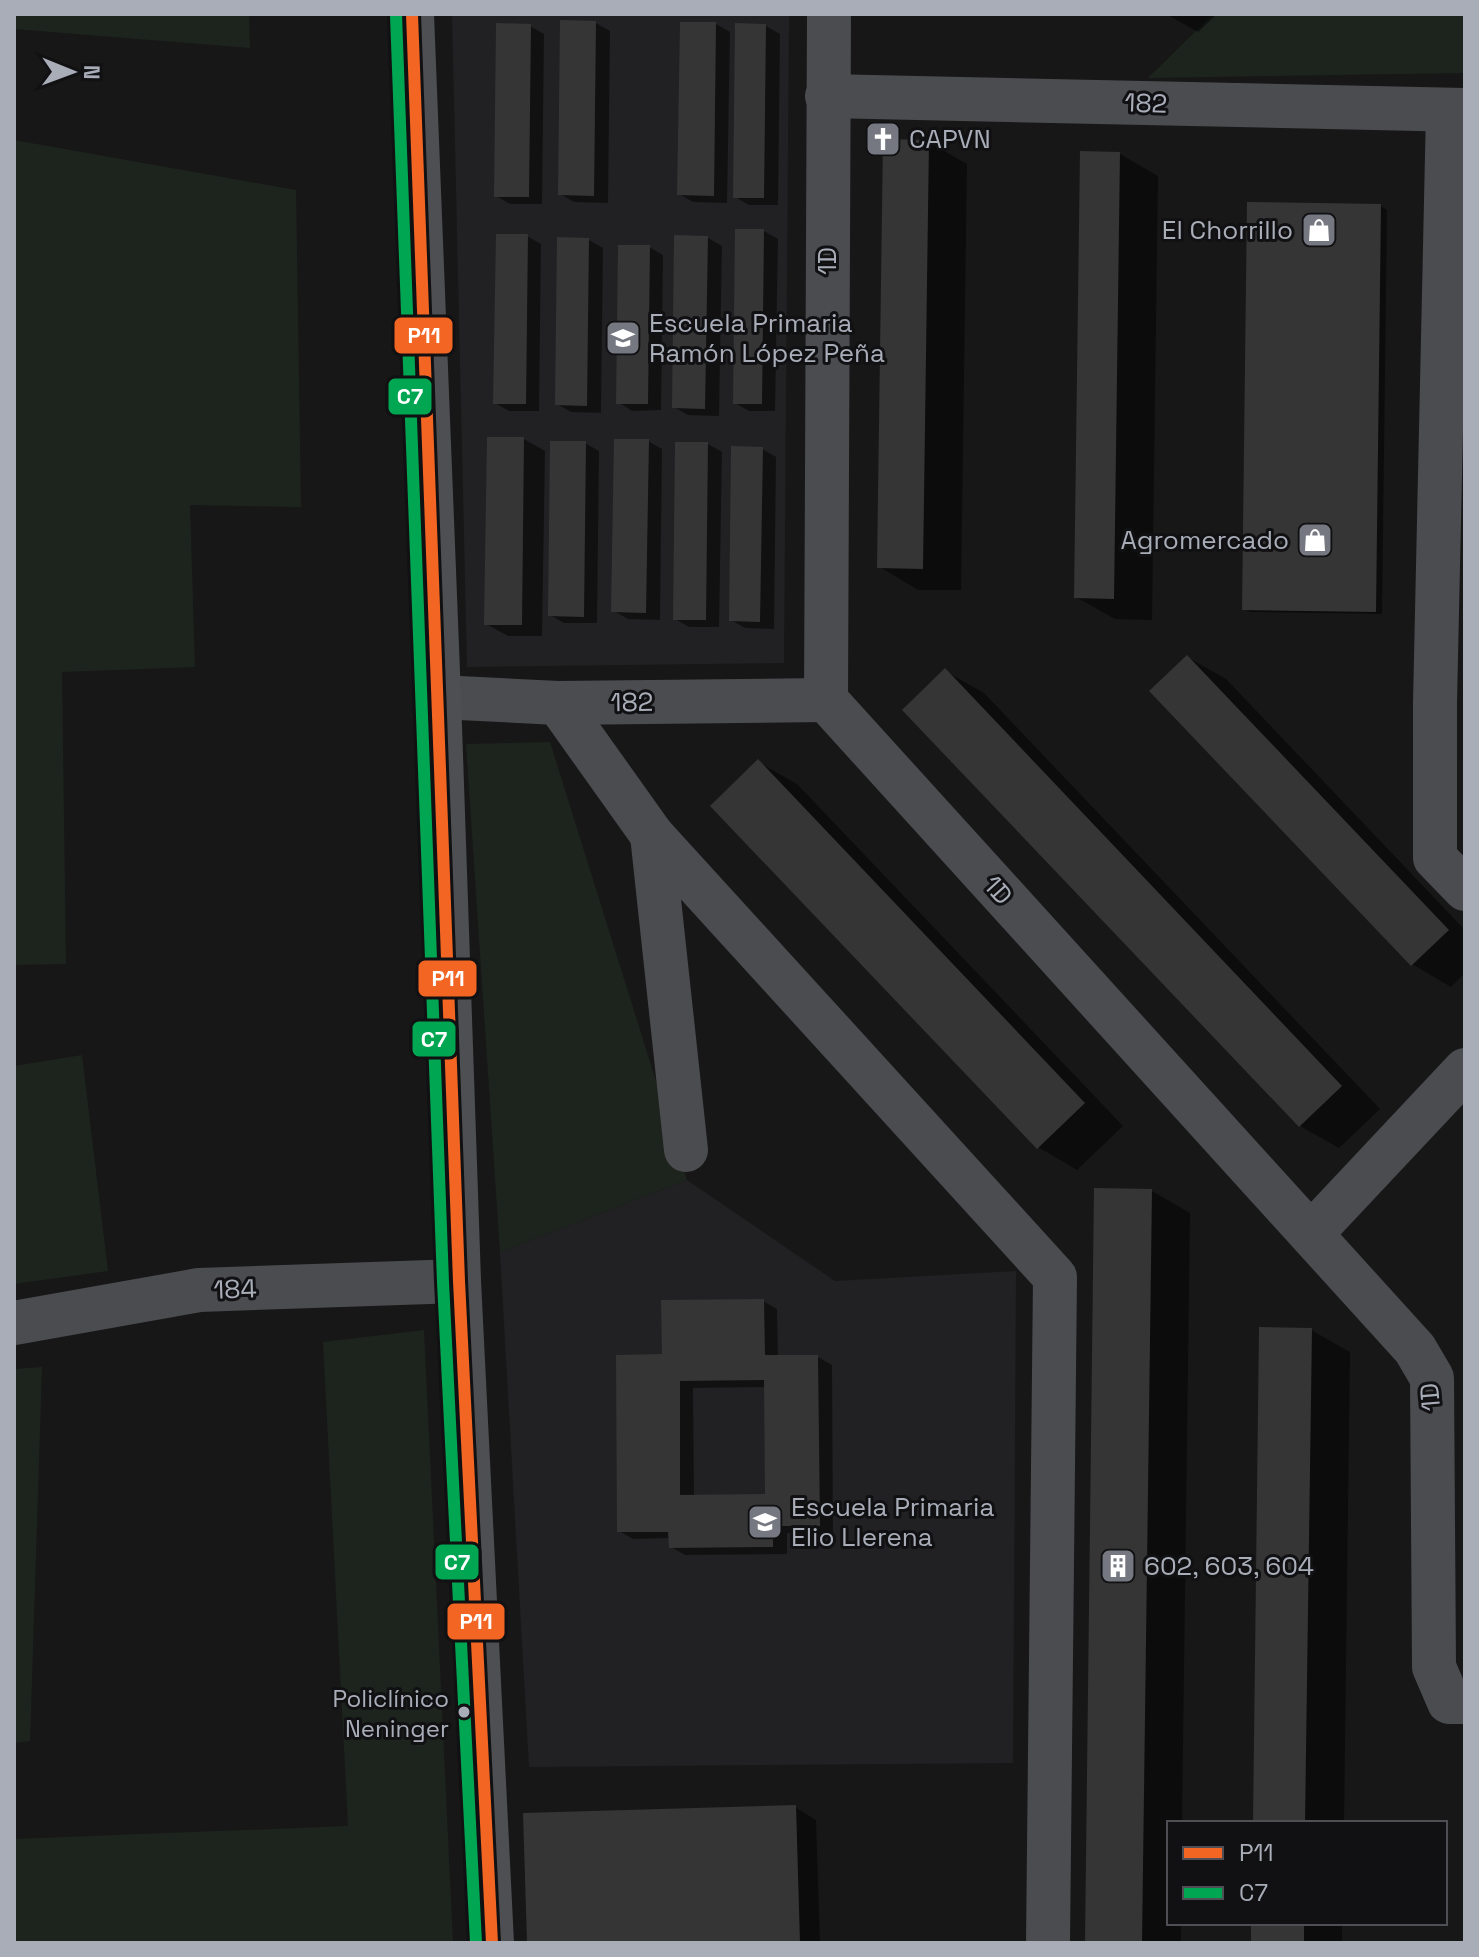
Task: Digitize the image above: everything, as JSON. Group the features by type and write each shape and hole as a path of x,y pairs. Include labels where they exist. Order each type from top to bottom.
{"main road":[{"path":"412,14 459,1281 492,1943"}],"street":[{"name":"1D","path":"829,14 826,700 1415,1349 1432,1378 1434,1667 1449,1702 1465,1702"},
{"name":"182","path":"827,96 1457,110"},
{"path":"1457,110 1435,703 1435,858 1465,889"},
{"name":"182","path":"439,697 558,703 826,700"},
{"path":"558,703 652,835 1055,1277 1048,1943"},
{"path":"652,835 686,1150"},
{"path":"1311,1234 1465,1070"},
{"name":"184","path":"14,1323 199,1290 459,1281"}],"shaded area":[{"path":"14,14 249,14 250,48 14,29"},
{"name":"Escuela Primaria Ramón López Peña","path":"452,14 789,14 784,663 467,667"},
{"path":"1213,14 1465,14 1465,73 1148,78"},
{"path":"14,140 296,190 301,507 190,505 195,667 62,672 66,964 14,965"},
{"path":"550,742 687,1180 500,1252 466,744"},
{"path":"82,1055 108,1271 14,1284 14,1066"},
{"name":"Escuela Primaria Elio Llerena","path":"687,1180 835,1281 1016,1271 1013,1763 529,1767 500,1252"},
{"path":"424,1330 453,1943 14,1943 14,1839 348,1826 323,1342"},
{"path":"42,1367 30,1741 14,1743 14,1369"}],"building":[{"path":"560,20 596,21 594,196 558,195"},
{"path":"680,22 716,22 714,196 677,195"},
{"path":"496,23 531,24 529,197 494,197"},
{"path":"735,23 766,24 764,198 733,198"},
{"path":"883,139 929,140 923,569 877,568"},
{"path":"1080,151 1120,152 1114,599 1074,598"},
{"path":"1247,202 1381,204 1376,612 1242,610"},
{"path":"735,229 764,229 762,404 733,404"},
{"path":"496,234 528,234 526,404 493,404"},
{"path":"674,235 708,236 705,409 672,408"},
{"path":"557,237 589,238 587,406 555,405"},
{"path":"618,245 650,245 648,404 616,404"},
{"path":"487,437 524,437 522,625 484,625"},
{"path":"614,439 649,439 646,613 611,612"},
{"path":"550,441 586,441 584,617 548,616"},
{"path":"675,442 708,442 706,620 673,620"},
{"path":"731,446 763,447 760,622 729,621"},
{"path":"1187,655 1449,930 1411,966 1149,691"},
{"path":"945,668 1342,1086 1299,1127 902,710"},
{"path":"758,759 1085,1103 1037,1149 710,806"},
{"name":"602, 603, 604","path":"1094,1188 1152,1189 1142,1943 1085,1943"},
{"path":"764,1299 765,1355 818,1355 820,1526 773,1526 773,1547 669,1548 668,1532 617,1532 616,1355 662,1354 661,1300","holes":["764,1380 765,1494 680,1495 680,1381"]},
{"path":"1259,1327 1312,1328 1305,1821 1253,1821"},
{"path":"796,1805 800,1943 527,1943 523,1813"},
{"path":"1251,1925 1304,1925 1304,1943 1251,1943"}],"transit line":[{"name":"P11","path":"412,14 459,1281 492,1943"},
{"name":"C7","path":"396,15 443,1282 476,1943"}],"place":[{"name":"CAPVN","path":"883,139"},
{"name":"El Chorrillo","path":"1319,230"},
{"name":"Escuela Primaria Ramón López Peña","path":"623,338"},
{"name":"Agromercado","path":"1315,540"},
{"name":"Escuela Primaria Elio Llerena","path":"765,1522"},
{"name":"602, 603, 604","path":"1118,1566"},
{"name":"Policlínico Neninger","path":"464,1712"}]}
